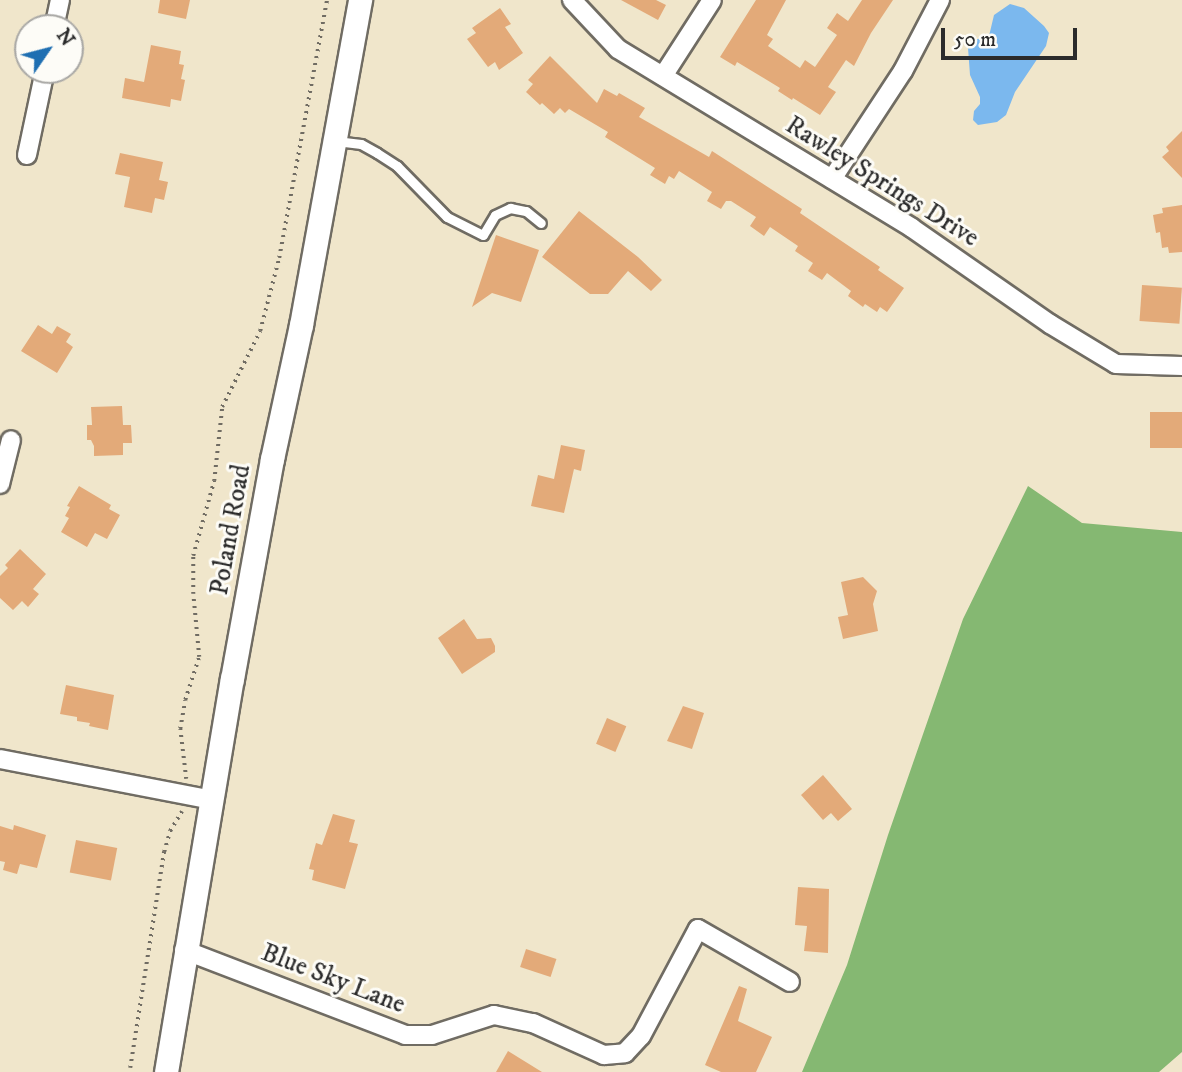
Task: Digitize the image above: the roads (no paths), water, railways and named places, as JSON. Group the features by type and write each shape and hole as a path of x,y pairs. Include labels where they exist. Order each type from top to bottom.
{"street":[{"name":"Poland Road","path":"166,1072 184,950 272,459 301,326 360,0"},
{"name":"Rawley Springs Drive","path":"572,0 618,49 912,228 1049,324 1116,364 1182,366"},
{"path":"663,76 712,0"},
{"path":"832,179 904,71 940,0"},
{"path":"27,155 42,84"},
{"path":"0,484 11,440"},
{"path":"0,760 212,800"},
{"name":"Blue Sky Lane","path":"184,950 405,1035 432,1035 494,1015 533,1023 604,1055 625,1053 641,1036 698,929 790,982"}],"lane":[{"path":"335,140 361,144 377,153 397,166 447,217 482,235 495,215 510,208 526,211 541,223"}],"water":[{"path":"1010,4 1024,8 1044,26 1049,33 1046,46 1015,92 1006,115 997,122 978,125 973,120 980,97 970,75 968,48 974,40 989,36 994,15"}]}
